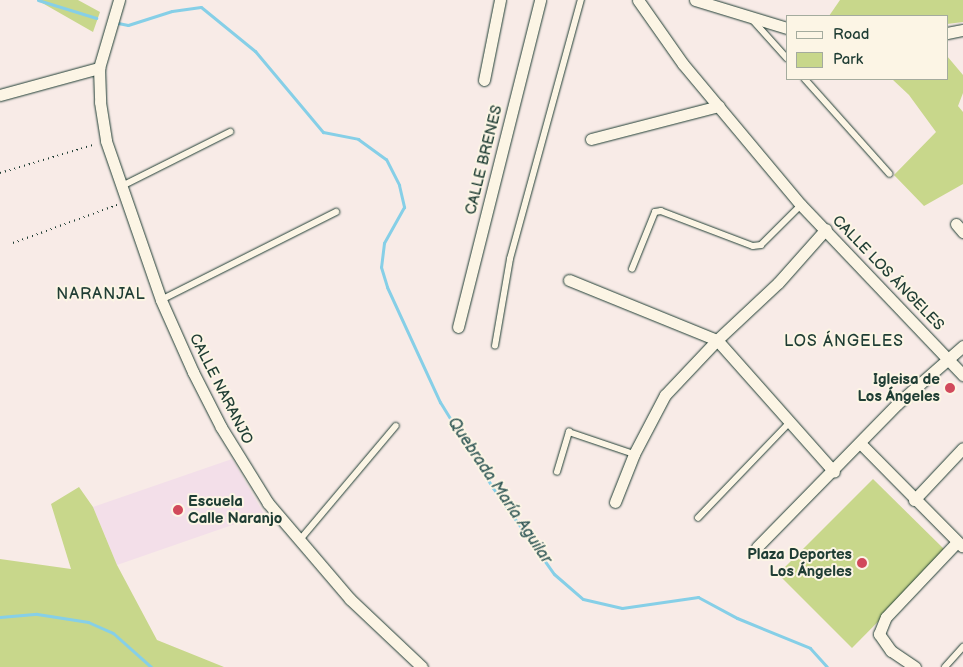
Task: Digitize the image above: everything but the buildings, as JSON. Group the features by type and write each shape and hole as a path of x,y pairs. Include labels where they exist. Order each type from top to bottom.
{"street":[{"name":"CALLE NARANJO","path":"119,0 99,68 100,102 106,141 161,300 221,427 268,502 299,541 350,599 422,667"},
{"path":"484,80 500,0"},
{"name":"CALLE BRENES","path":"458,327 540,0"},
{"name":"CALLE LOS ÁNGELES","path":"638,0 683,64 801,205 826,229 963,375"},
{"path":"694,0 786,28"},
{"path":"948,32 963,30"},
{"path":"0,95 99,68"},
{"path":"591,139 719,106"},
{"path":"615,502 634,454 666,395 717,340 778,283 826,229"},
{"path":"569,280 717,340 788,424 834,472"},
{"path":"757,547 834,472 897,404 963,346"},
{"path":"861,444 960,545 886,617 879,634 891,650 915,667"},
{"path":"914,500 963,448"}],"lane":[{"path":"495,346 510,258 580,0"},
{"path":"750,17 786,57"},
{"path":"806,80 890,174"},
{"path":"122,186 230,132"},
{"path":"632,269 655,212 660,211 753,246 761,245 801,205"},
{"path":"161,300 336,212"},
{"path":"698,518 788,424"},
{"path":"299,541 396,426"},
{"path":"558,472 569,432 634,454"},
{"path":"945,667 963,647"}],"path":[{"path":"0,173 106,141"},
{"path":"13,243 127,201"}],"shaded area":[{"name":"Escuela Calle Naranjo","path":"232,459 264,514 117,565 93,507"}],"green space":[{"path":"37,0 78,0 100,12 93,32"},
{"path":"840,0 963,0 963,22 948,24 948,15 830,15"},
{"path":"948,57 963,75 963,93 958,106 963,112 963,184 924,206 894,175 936,132 909,95 893,80 948,80"},
{"name":"Plaza Deportes Los Ángeles","path":"873,479 947,552 852,648 778,574"},
{"path":"79,487 93,507 117,565 157,640 224,667 0,667 0,559 71,569 51,504"}],"waterway":[{"name":"Quebrada María Aguilar","path":"38,0 96,18"},
{"name":"Quebrada María Aguilar","path":"118,23 128,25 172,11 201,7 255,51 323,132 358,139 386,159 399,185 404,207 384,243 381,267 387,287 440,402 493,488 554,574 583,599 622,608 698,597 737,618 810,648 827,667"},
{"path":"0,617 37,614 88,622 113,633 151,667"}],"place":[{"name":"Igleisa de Los Ángeles","path":"950,388"},
{"name":"Escuela Calle Naranjo","path":"178,510"},
{"name":"Plaza Deportes Los Ángeles","path":"862,563"}],"district":[{"name":"NARANJAL","path":"101,295"},
{"name":"LOS ÁNGELES","path":"844,342"}]}
